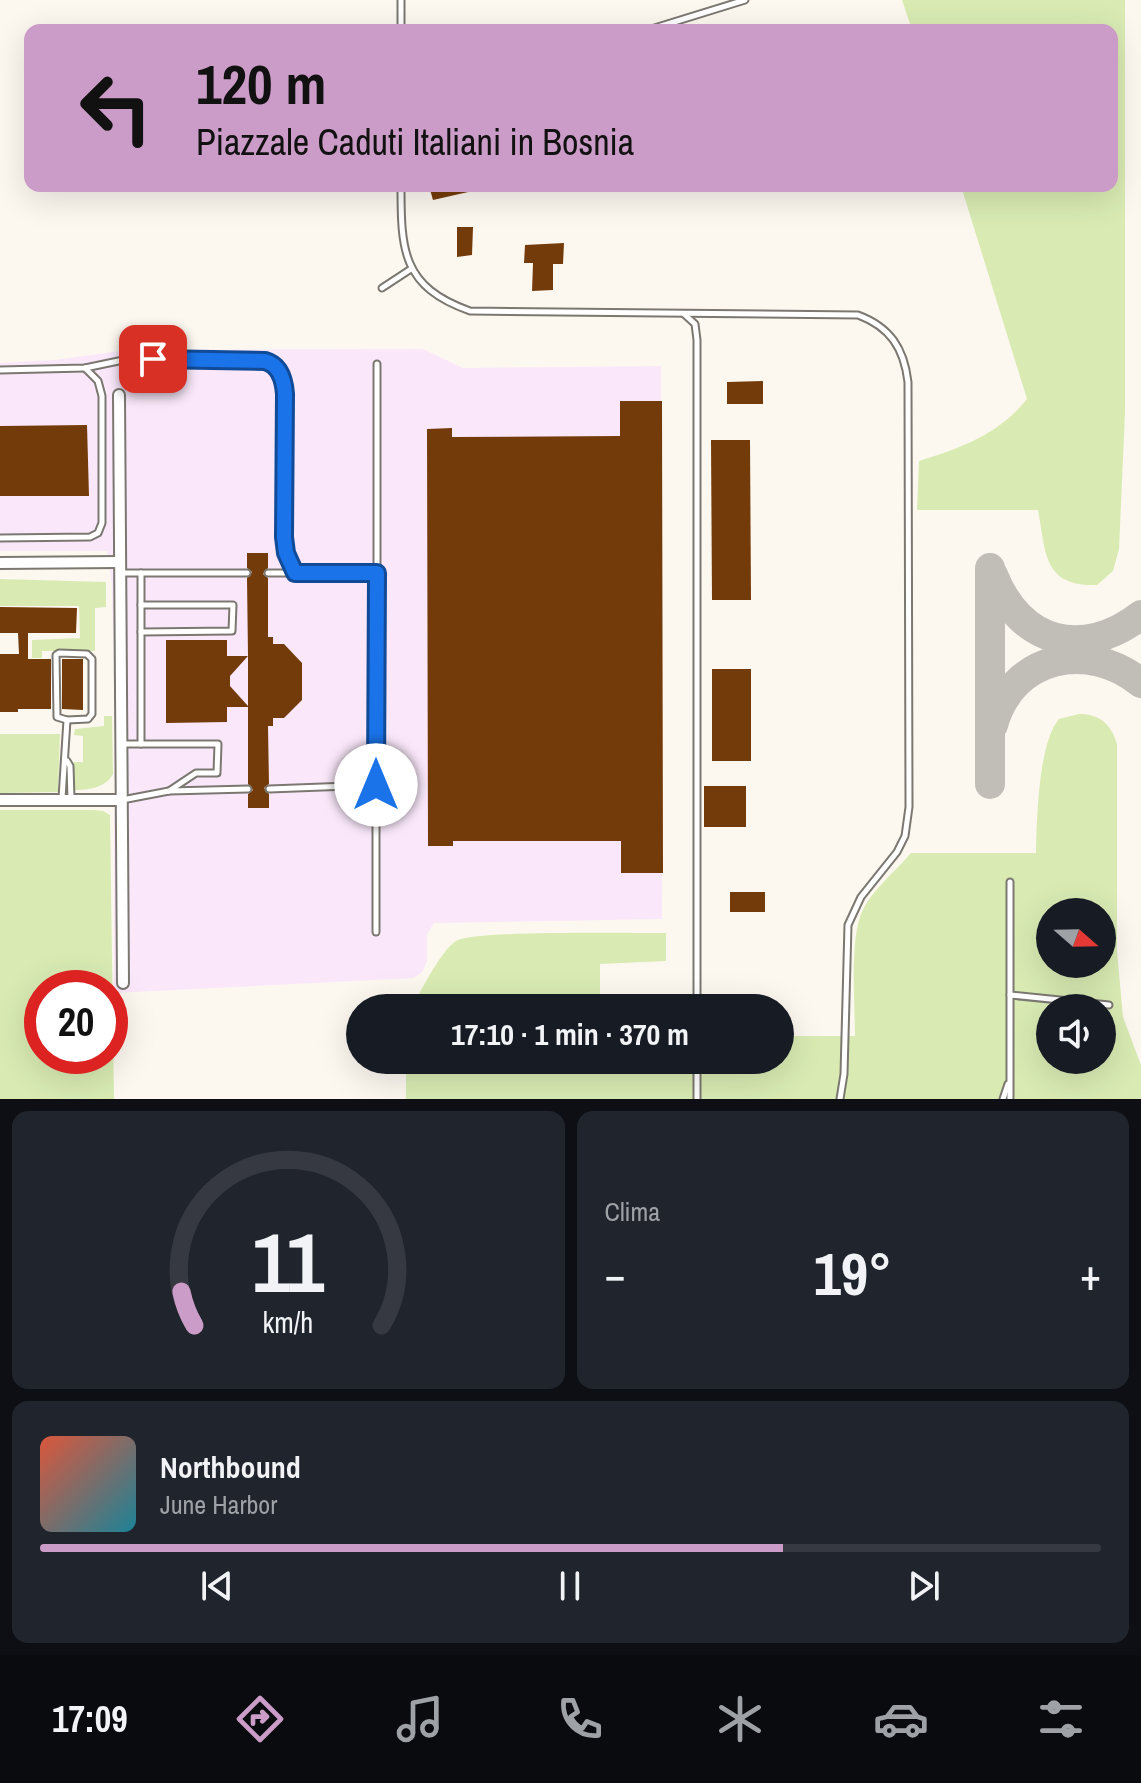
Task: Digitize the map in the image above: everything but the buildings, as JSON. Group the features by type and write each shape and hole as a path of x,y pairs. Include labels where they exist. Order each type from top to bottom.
{"street":[{"path":"119,395 123,970"},
{"path":"0,563 119,567"},
{"path":"0,800 121,800"}],"lane":[{"path":"401,0 401,24"},
{"path":"667,24 745,0"},
{"path":"401,192 402,242 412,269 442,300 470,311 858,315 879,324 895,339 906,367 908,823 897,852 861,897 848,925 844,1074 840,1099"},
{"path":"382,288 412,269"},
{"path":"684,314 695,324 697,340 697,994"},
{"path":"0,370 85,368 128,359 256,360 276,366 285,394 285,546 295,573"},
{"path":"376,932 377,364"},
{"path":"0,538 90,537 98,533 102,523 102,396 98,381 85,368"},
{"path":"102,396 119,395"},
{"path":"119,567 141,573 247,573"},
{"path":"141,573 141,744"},
{"path":"268,573 377,573"},
{"path":"141,605 233,605 232,631 141,632"},
{"path":"87,654 92,659 92,717 67,720 57,717 56,712 56,655 87,654"},
{"path":"66,800 63,767 67,720"},
{"path":"121,744 218,744 217,773 196,773 169,791"},
{"path":"269,789 376,785"},
{"path":"121,800 169,791 248,789"},
{"path":"1010,882 1010,1099"},
{"path":"1010,995 1036,998"},
{"path":"1003,1099 1010,1067"},
{"path":"697,1074 697,1099"}],"shaded area":[{"path":"423,349 463,368 661,366 662,919 434,923 427,934 427,961 423,971 414,978 128,992 128,970 114,970 116,777 112,586 107,551 0,551 0,363 55,360 128,350"}],"green space":[{"path":"902,0 1125,0 1125,413 1119,549 1113,571 1097,585 1079,584 1056,573 1046,552 1038,510 917,510 919,461 950,451 992,431 1027,399 963,192 1118,192 1118,24 910,24"},
{"path":"0,579 106,582 106,607 95,608 95,651 42,651 42,658 32,658 32,640 80,638 79,606 0,606"},
{"path":"1086,714 1099,718 1108,726 1117,744 1117,951 1123,1017 1141,1065 1141,1099 406,1099 406,1074 794,1074 794,1036 855,1036 855,944 860,917 882,883 911,853 1036,853 1043,763 1052,731 1059,719"},
{"path":"104,716 112,716 113,774 101,785 74,790 74,762 83,762 83,736 74,735 75,729 104,726"},
{"path":"0,734 60,734 58,792 0,793"},
{"path":"0,810 94,810 110,815 112,970 24,970 24,1074 114,1074 114,1099 0,1099"},
{"path":"666,933 666,961 600,964 600,994 419,994 437,963 456,941 491,935"}],"taxiway":[{"path":"990,568 990,784"},
{"path":"993,575 1019,617 1036,630 1055,638 1076,640 1097,637 1119,629 1141,615"},
{"path":"993,725 1003,701 1017,683 1034,670 1055,662 1076,659 1099,662 1141,683"}],"route":[{"path":"153,359 256,360 271,363 280,373 285,394 284,537 295,573 377,573 376,785"}]}
